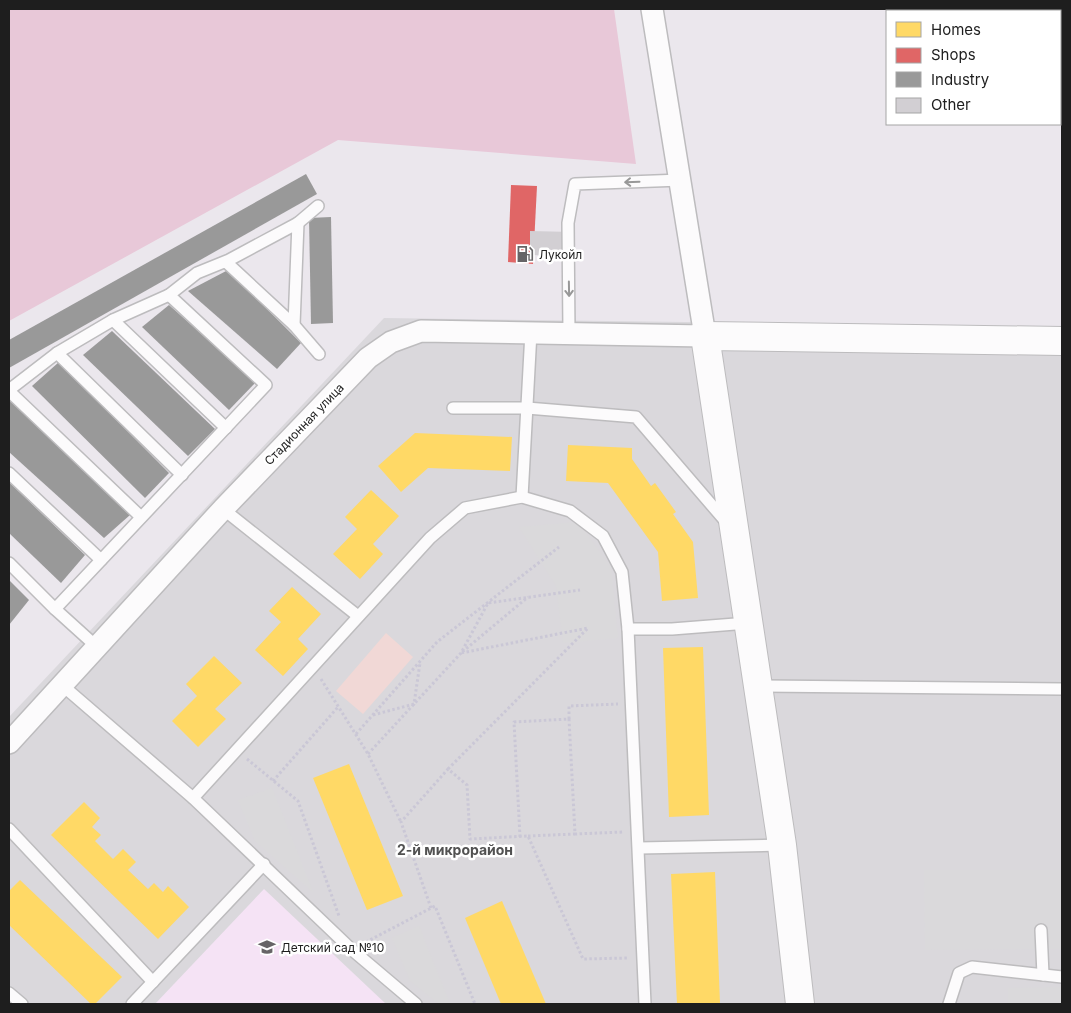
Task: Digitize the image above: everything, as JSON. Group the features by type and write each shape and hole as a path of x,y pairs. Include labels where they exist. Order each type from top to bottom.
{"street":[{"path":"652,9 681,180 782,845 800,1004"},
{"name":"Стадионная улица","path":"9,743 223,509 368,358 391,342 420,331 705,336"},
{"path":"705,336 1062,341"}],"lane":[{"path":"570,333 568,223 575,184 681,180"},
{"path":"141,517 9,390 57,353 113,320 169,295 197,273 226,262 298,223 318,206"},
{"path":"294,325 298,223"},
{"path":"226,262 294,325 319,354"},
{"path":"54,609 266,385 169,295"},
{"path":"113,320 226,428"},
{"path":"522,497 531,332"},
{"path":"57,353 182,474"},
{"path":"453,408 527,408 636,417 734,531"},
{"path":"9,473 101,560"},
{"path":"193,798 430,538 466,508 522,497 570,511 603,536 622,572 628,629 632,703 645,1004"},
{"path":"223,509 358,616"},
{"path":"9,563 54,609 98,647"},
{"path":"628,629 672,629 748,623"},
{"path":"62,685 193,798 351,949 416,1004"},
{"path":"758,686 1062,689"},
{"path":"9,829 153,982"},
{"path":"639,848 782,845"},
{"path":"132,1004 264,864"},
{"path":"1042,930 1043,975"},
{"path":"949,1004 958,973 972,967 1062,977"},
{"path":"9,993 22,1004"}],"path":[{"path":"356,734 437,642 559,547"},
{"path":"488,603 580,590"},
{"path":"368,754 461,652 528,597"},
{"path":"461,652 488,603"},
{"path":"401,822 448,769 588,628 461,652"},
{"path":"414,704 420,662"},
{"path":"313,666 368,754 401,822 431,908"},
{"path":"575,834 569,706 632,703"},
{"path":"372,715 414,704"},
{"path":"273,780 338,707"},
{"path":"520,837 514,722 570,719"},
{"path":"237,750 298,801 351,949 435,906 475,1004"},
{"path":"448,769 467,785 470,839 638,831"},
{"path":"528,836 583,959 643,958"}],"shaded area":[{"path":"9,9 614,9 636,164 338,140 9,321"},
{"path":"384,318 1062,327 1062,1004 9,1004 9,717"},
{"path":"578,522 611,567 618,638 563,643 556,586 519,527"},
{"path":"386,633 413,657 363,714 336,691"},
{"path":"272,788 313,892 255,841 238,800"},
{"path":"924,870 1062,870 1062,949 925,950"},
{"name":"Детский сад №10","path":"264,889 386,1004 155,1004"},
{"path":"419,926 450,1004 439,1004 410,981 392,938"},
{"path":"1062,987 1062,1004 1008,1004 1008,988"}],"building: Homes":[{"path":"415,433 512,437 510,471 428,468 401,492 378,466"},
{"path":"568,445 632,448 632,459 651,486 655,483 676,512 673,514 693,542 698,598 662,601 658,552 608,483 566,481"},
{"path":"371,490 399,516 373,544 383,554 360,579 333,554 357,529 345,517"},
{"path":"292,587 321,614 298,639 308,649 283,676 255,650 281,622 269,611"},
{"path":"703,647 709,815 669,817 663,648"},
{"path":"214,656 242,683 215,709 226,719 198,747 172,721 197,696 186,684"},
{"path":"349,764 403,896 367,910 313,778"},
{"path":"84,802 100,818 92,827 101,835 95,841 113,859 123,849 136,862 128,870 148,889 154,883 163,892 168,886 189,907 158,939 51,835"},
{"path":"715,872 720,1004 677,1004 671,874"},
{"path":"20,880 122,977 95,1004 91,1004 9,925 9,891"},
{"path":"502,901 546,1004 501,1004 465,918"}],"building: Shops":[{"path":"511,185 537,186 533,264 508,262"}],"building: Industry":[{"path":"306,174 317,194 9,368 9,340"},
{"path":"331,217 333,323 311,324 309,218"},
{"path":"228,270 301,343 277,369 188,291"},
{"path":"169,305 256,382 229,410 142,327"},
{"path":"112,331 215,429 188,456 83,355"},
{"path":"59,362 169,473 145,498 32,386"},
{"path":"9,398 130,515 104,538 9,452"},
{"path":"9,482 85,555 61,583 9,533"},
{"path":"9,580 29,600 9,625"}],"building: Other":[{"path":"530,231 573,232 573,256 530,255"}],"place":[{"name":"Лукойл","path":"525,254"},
{"name":"Детский сад №10","path":"267,947"}],"district":[{"name":"2-й микрорайон","path":"455,849"}]}
